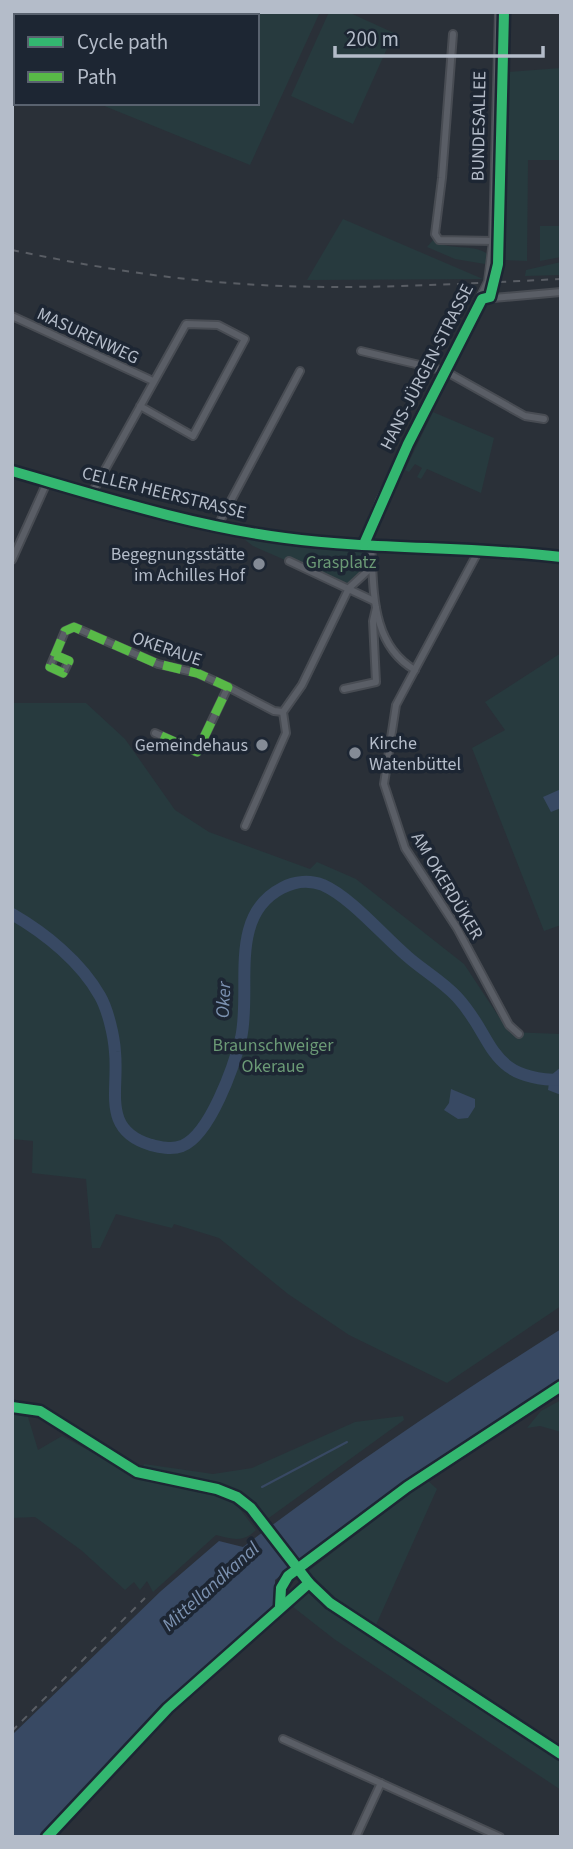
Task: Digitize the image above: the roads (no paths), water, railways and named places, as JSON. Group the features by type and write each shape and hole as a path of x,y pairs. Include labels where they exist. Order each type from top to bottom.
{"main road":[{"name":"BUNDESALLEE","path":"494,241 500,12"},
{"name":"HANS-JÜRGEN-STRASSE","path":"368,544 379,505 482,299 491,276 494,241"},
{"name":"CELLER HEERSTRASSE","path":"12,471 216,527 301,540 561,557"}],"street":[{"path":"453,34 435,234 439,240 494,241"},
{"path":"482,299 561,292"},
{"name":"MASURENWEG","path":"12,316 153,381"},
{"path":"92,493 153,381 186,324 218,324 245,339 193,436 139,407"},
{"path":"361,351 445,371 525,416 544,419"},
{"path":"216,527 300,371"},
{"path":"12,560 48,480"},
{"path":"344,689 376,682 373,566 368,544"},
{"name":"AM OKERDÜKER","path":"478,552 396,705 384,771 387,793 405,848 457,929 509,1025 519,1034"},
{"path":"289,561 349,588 375,604 390,647 415,670"},
{"path":"245,826 286,733 283,712 302,685 349,588 373,566"},
{"name":"OKERAUE","path":"55,655 65,631 74,627 158,664 197,673 274,711 283,712"},
{"path":"155,733 197,752 228,687"},
{"path":"283,1739 500,1837"},
{"path":"356,1837 380,1783"}],"water":[{"path":"561,789 561,808 551,812 543,797"},
{"path":"561,1067 561,1095 548,1090 550,1076"},
{"path":"451,1089 475,1099 475,1107 468,1118 458,1119 444,1110 449,1103"},
{"name":"Mittellandkanal","path":"561,1329 561,1379 379,1500 275,1580 275,1605 154,1714 42,1837 12,1837 12,1735 161,1591 219,1541 243,1547 400,1435"}],"waterway":[{"name":"Oker","path":"12,914 37,930 73,960 100,996 113,1038 115,1095 119,1119 125,1130 151,1145 170,1148 182,1146 202,1128 211,1114 227,1082 241,1038 245,955 254,916 265,900 282,888 302,882 313,882 334,891 445,986 470,1013 505,1064 519,1073 561,1080"},
{"path":"262,1487 347,1442"}],"railway":[{"path":"12,250 127,271 243,284 362,287 561,279"},
{"path":"12,1731 145,1598"}],"place":[{"name":"Begegnungsstätte im Achilles Hof","path":"259,564"},
{"name":"Gemeindehaus","path":"262,745"},
{"name":"Kirche Watenbüttel","path":"355,753"}],"park label":[{"name":"Grasplatz","path":"341,562"},
{"name":"Braunschweiger Okeraue","path":"273,1055"}]}
